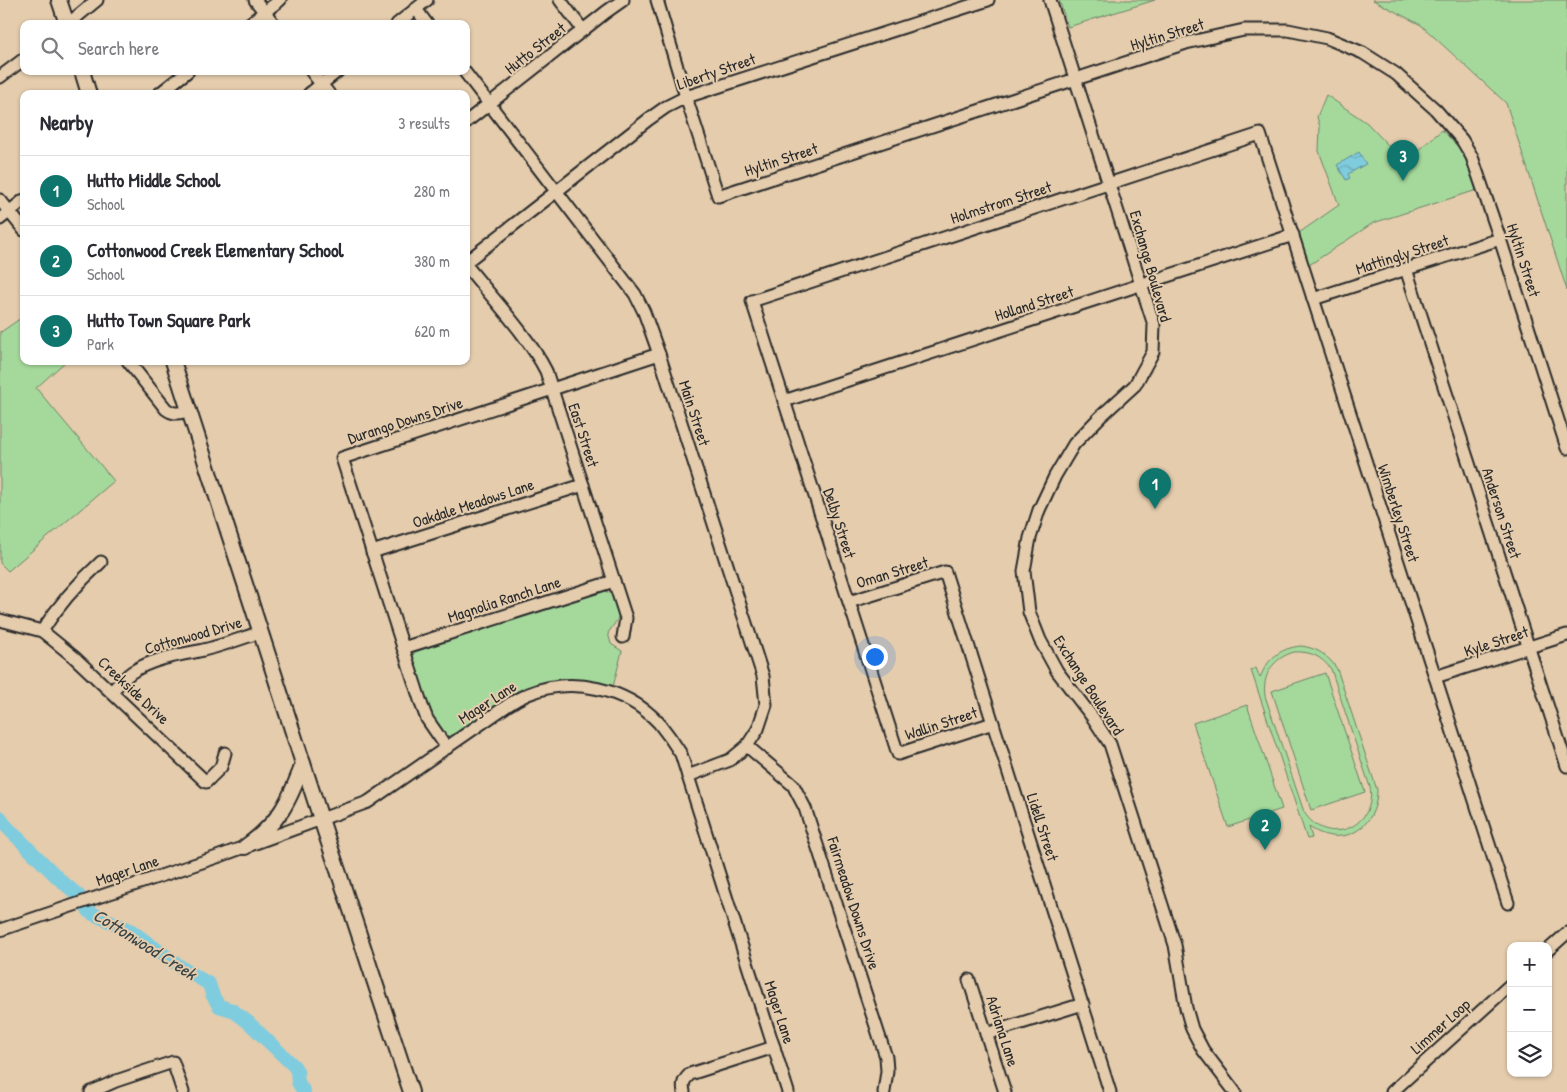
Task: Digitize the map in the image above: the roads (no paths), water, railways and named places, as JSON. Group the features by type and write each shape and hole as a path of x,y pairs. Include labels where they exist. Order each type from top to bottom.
{"main road":[{"path":"59,0 66,20"},
{"path":"83,75 88,90"},
{"path":"174,365 411,1092"},
{"path":"245,846 263,833 278,818 304,764"}],"street":[{"path":"72,20 97,0"},
{"path":"255,0 271,20"},
{"path":"254,20 280,0"},
{"path":"402,20 427,0"},
{"path":"560,0 583,30"},
{"name":"Hutto Street","path":"470,119 623,0"},
{"path":"657,0 686,97"},
{"name":"Liberty Street","path":"470,260 666,107 686,97 988,0"},
{"name":"Exchange Boulevard","path":"1050,0 1154,325 1153,352 1135,385 1074,444 1055,476 1039,510 1030,538 1024,571 1029,612 1040,640 1057,671 1093,718 1110,744 1175,945 1186,1008 1192,1029 1203,1050 1235,1092"},
{"path":"416,9 424,20"},
{"name":"Hyltin Street","path":"686,97 718,196 1186,43 1244,30 1288,30 1327,38 1363,53 1396,74 1436,110 1457,134 1472,157 1567,448"},
{"path":"0,77 20,61"},
{"path":"165,90 183,75"},
{"path":"314,75 326,90"},
{"path":"314,90 333,75"},
{"name":"Main Street","path":"467,75 635,294 644,312 764,676 766,705 758,729 747,746 730,760 688,776"},
{"name":"Holmstrom Street","path":"752,301 1260,134"},
{"name":"Wimberley Street","path":"1260,134 1508,903"},
{"path":"0,200 5,215 20,227"},
{"path":"5,215 20,203"},
{"name":"Holland Street","path":"784,402 1293,235"},
{"name":"Mattingly Street","path":"1314,299 1500,239"},
{"name":"East Street","path":"470,268 540,359 552,388 626,618 622,637"},
{"name":"Anderson Street","path":"1406,270 1567,766"},
{"name":"Delby Street","path":"752,301 898,754"},
{"name":"Durango Downs Drive","path":"446,748 427,719 342,458 659,354"},
{"path":"131,365 166,409 171,413 178,414 188,411"},
{"name":"Oakdale Meadows Lane","path":"372,552 583,486"},
{"path":"42,631 55,610 78,583 101,562"},
{"name":"Oman Street","path":"849,602 945,572"},
{"name":"Lidell Street","path":"945,572 1110,1092"},
{"name":"Magnolia Ranch Lane","path":"403,648 614,581"},
{"name":"Creekside Drive","path":"0,620 42,631 112,691 206,782 221,767 226,753"},
{"name":"Cottonwood Drive","path":"112,691 130,673 150,663 229,643 261,632"},
{"name":"Kyle Street","path":"1435,677 1567,635"},
{"name":"Mager Lane","path":"0,930 368,802 508,705 528,694 547,688 573,685 594,687 623,697 641,708 658,722 681,754 788,1092"},
{"name":"Wallin Street","path":"898,754 993,723"},
{"name":"Fairmeadow Downs Drive","path":"747,746 793,785 805,808 886,1057 887,1083 884,1092"},
{"path":"1552,946 1567,933"},
{"name":"Adriana Lane","path":"969,980 1005,1092"},
{"name":"Limmer Loop","path":"1392,1092 1508,987"},
{"path":"986,1034 1083,1004"},
{"path":"684,1092 682,1085 684,1079 690,1074 774,1047"},
{"path":"91,1092 116,1081 173,1062 183,1092"}],"water":[{"path":"1359,152 1366,164 1348,174 1350,178 1346,180 1337,165"}],"waterway":[{"name":"Cottonwood Creek","path":"0,817 4,824 59,879 79,896 91,913 130,930 182,968 209,984 219,1006 232,1010 248,1022 294,1066 297,1071 298,1082 304,1092"}],"place":[{"name":"Hutto Town Square Park","path":"1403,181"},
{"name":"Hutto Middle School","path":"1155,509"},
{"name":"Cottonwood Creek Elementary School","path":"1265,850"}]}
